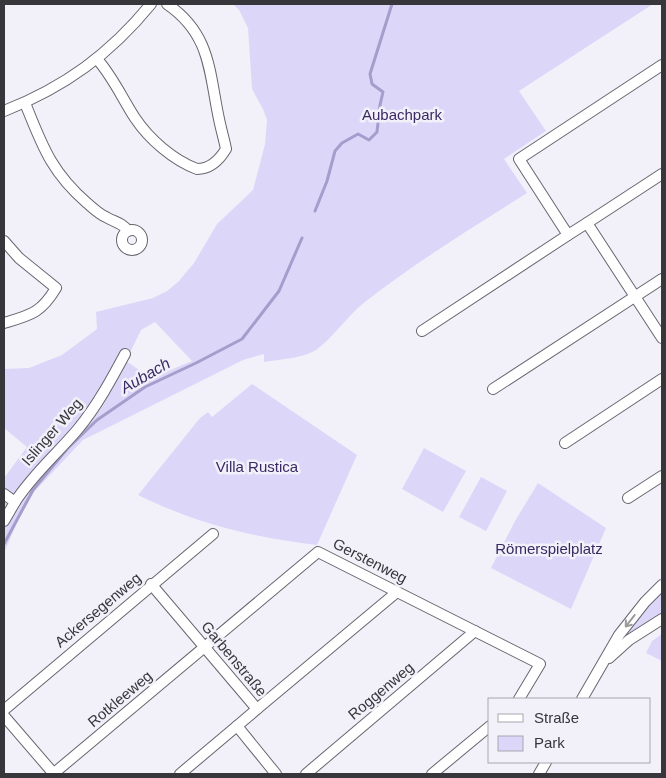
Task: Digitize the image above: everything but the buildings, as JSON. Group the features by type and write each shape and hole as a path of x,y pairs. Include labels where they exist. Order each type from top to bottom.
{"street":[{"path":"4,110 54,88 97,59 120,40 151,4"},
{"path":"97,59 106,69 135,118 159,145 172,155 198,169 208,167 215,162 226,149 207,56 194,29 167,4"},
{"path":"568,236 519,159 662,65"},
{"path":"25,102 54,169 71,189 88,204 105,217 125,227 128,231"},
{"path":"422,331 662,174"},
{"path":"587,223 662,338"},
{"path":"4,242 19,258 56,288 49,300 37,312 4,323"},
{"path":"493,389 662,279"},
{"name":"Islinger Weg","path":"4,521 38,470 79,428 105,391 125,354"},
{"path":"565,443 662,379"},
{"path":"628,498 662,476"},
{"path":"4,494 15,502"},
{"name":"Ackersegenweg","path":"4,710 151,584 213,534"},
{"name":"Gerstenweg","path":"205,648 318,552 540,664 520,698"},
{"name":"Garbenstraße","path":"151,584 257,709 180,774"},
{"path":"583,698 619,635 645,602 662,585"},
{"path":"257,709 397,592"},
{"path":"603,664 629,640 662,619"},
{"name":"Roggenweg","path":"306,774 475,632"},
{"name":"Rotkleeweg","path":"53,774 205,648"},
{"path":"4,716 53,774"},
{"path":"237,726 276,774"},
{"path":"432,774 488,728"},
{"path":"539,774 545,763"}],"green space":[{"name":"Aubachpark","path":"233,4 653,4 519,91 546,131 504,159 527,193 384,287 358,308 316,350 297,357 264,362 264,354 243,360 83,440 34,492 18,520 4,553 4,478 27,447 4,428 4,369 29,368 62,355 97,329 96,312 153,298 167,291 178,282 194,263 217,224 253,190 265,144 267,120 252,89 248,28 239,10","holes":["155,322 192,361 151,378 126,361 141,330"]},
{"name":"Villa Rustica","path":"252,384 357,455 317,545 225,528 181,514 138,495 200,418 208,412 212,417"},
{"path":"424,448 466,471 443,512 402,489"},
{"path":"481,477 507,491 486,531 459,517"},
{"name":"Römerspielplatz","path":"538,483 606,528 571,609 491,568 515,521"},
{"path":"662,590 662,615 629,636 624,634 650,603"},
{"path":"662,634 662,661 646,653 652,641"}],"waterway":[{"name":"Aubach","path":"315,211 327,181 335,151 342,143 358,134 369,140 377,132 383,92 372,84 370,74 392,4"},
{"name":"Aubach","path":"4,544 33,490 67,449 97,420 145,387 242,339 279,291 302,238"}]}
